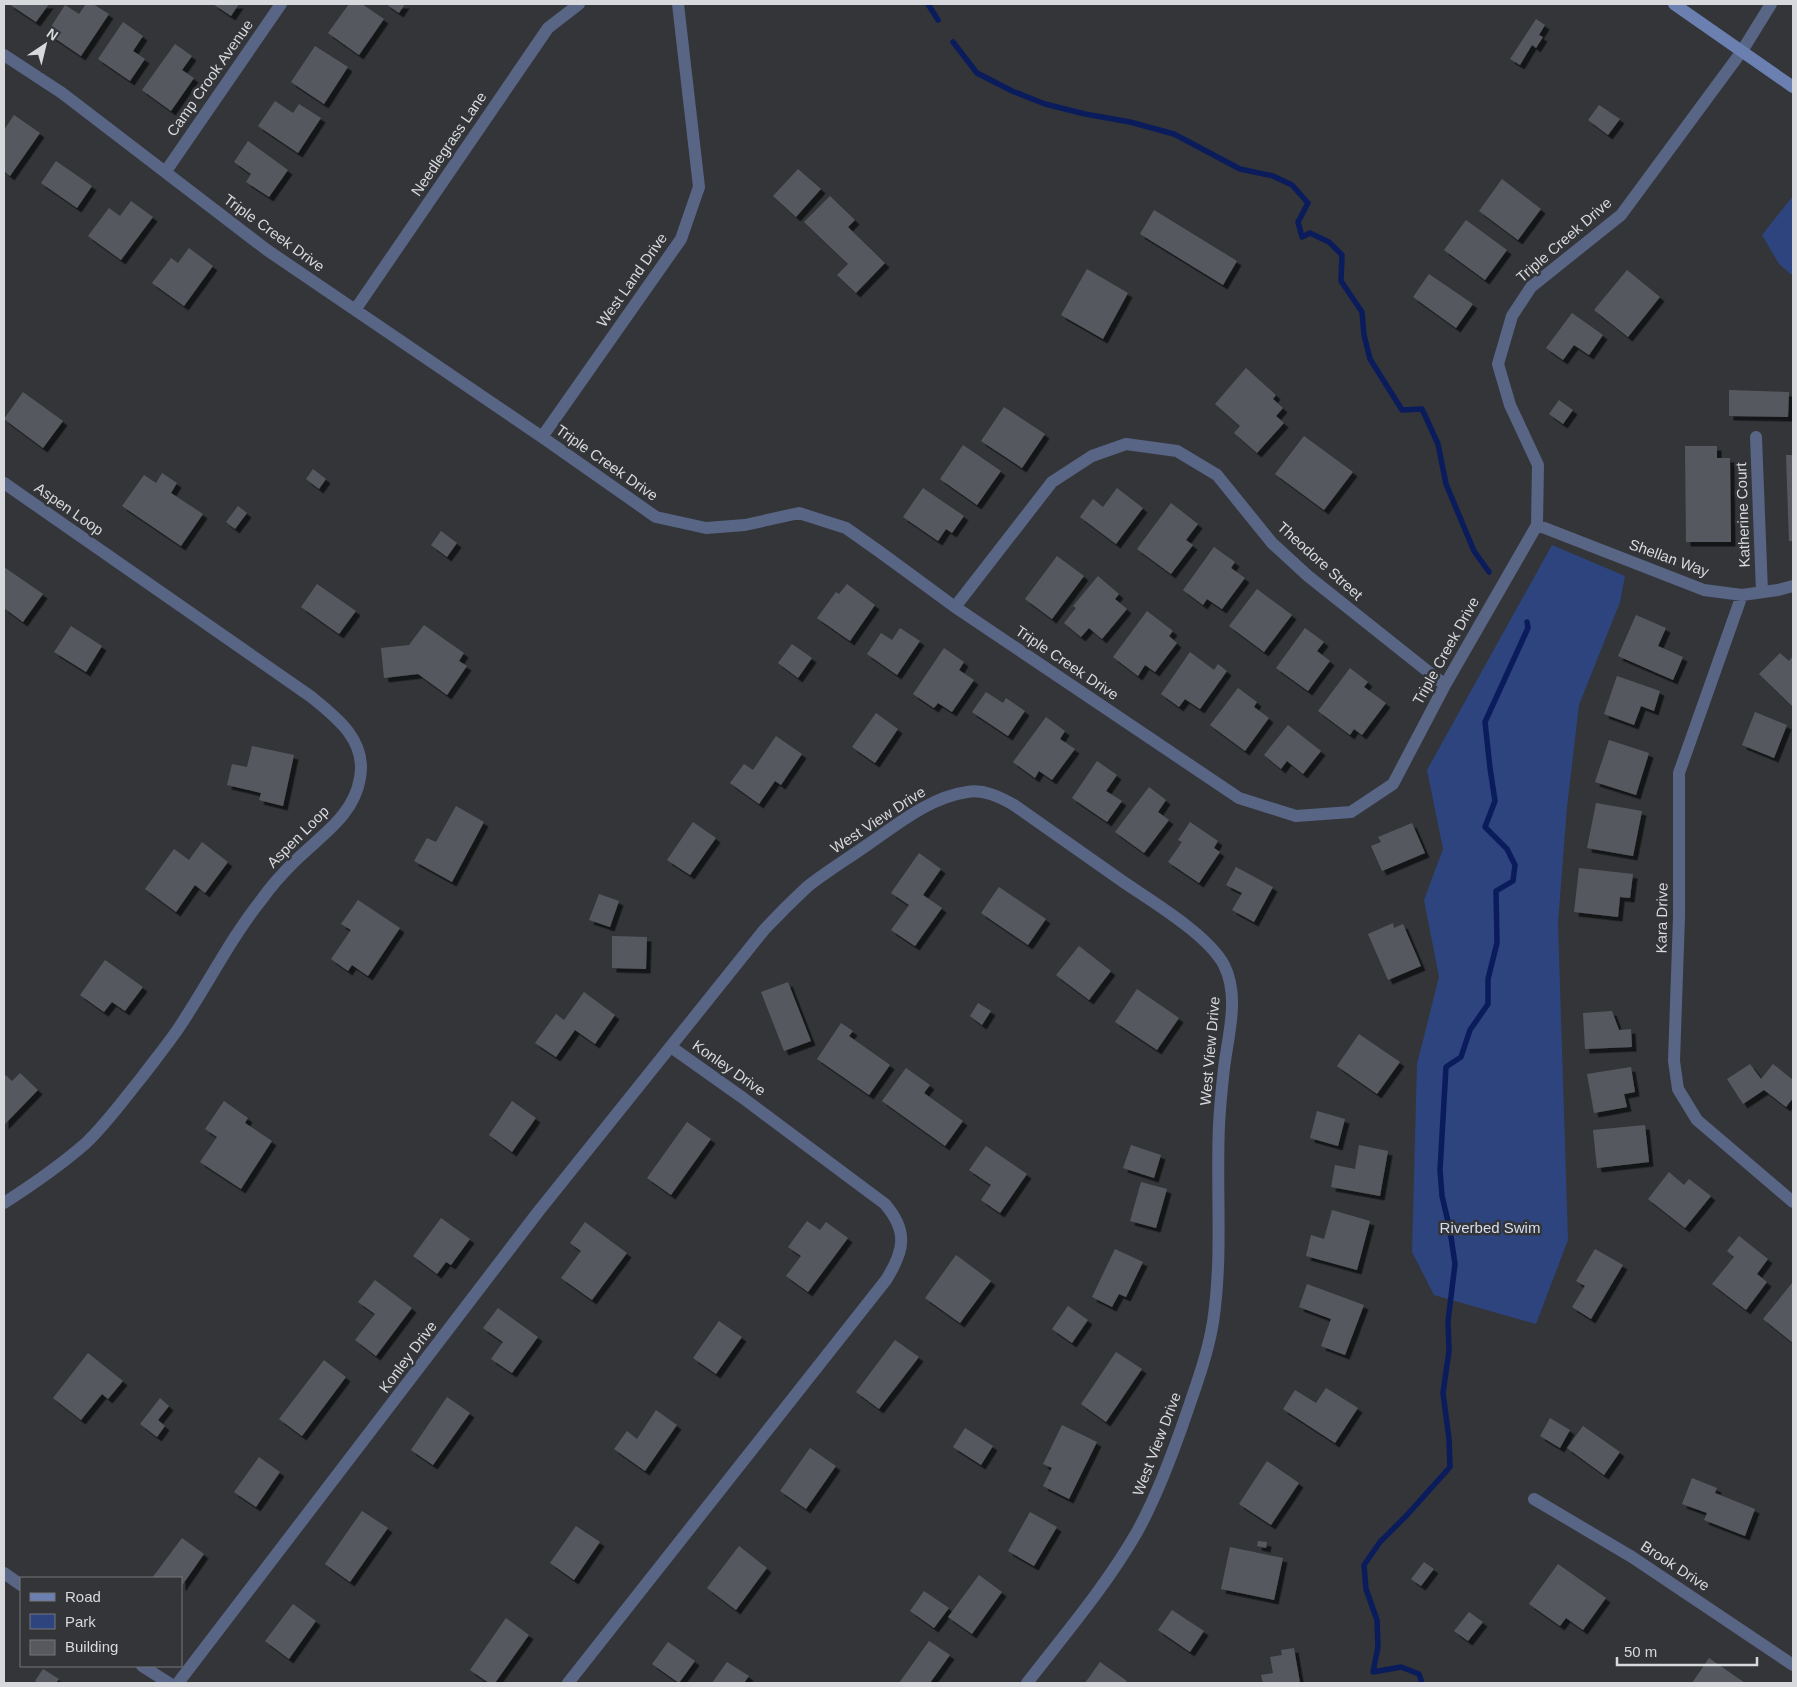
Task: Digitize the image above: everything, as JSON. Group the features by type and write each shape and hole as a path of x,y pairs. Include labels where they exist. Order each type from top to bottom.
{"main road":[{"path":"1674,4 1793,86"}],"street":[{"name":"Camp Crook Avenue","path":"166,172 281,4"},
{"name":"Needlegrass Lane","path":"355,310 548,28 579,4"},
{"name":"West Land Drive","path":"542,437 681,239 699,187 678,4"},
{"name":"Triple Creek Drive","path":"4,55 62,93 267,250 542,437 656,518 706,528 745,525 799,513 846,528 954,607 1239,798 1296,816 1351,812 1393,784 1445,685 1537,525 1538,465 1510,405 1498,364 1512,316 1531,287 1621,215 1742,51 1771,4"},
{"name":"Katherine Court","path":"1756,437 1762,592"},
{"name":"Theodore Street","path":"954,607 1052,482 1092,456 1126,444 1177,451 1217,475 1279,549 1308,576 1445,685"},
{"name":"Aspen Loop","path":"4,483 310,696 336,717 348,730 356,745 360,760 361,776 357,791 341,818 294,862 262,898 234,937 178,1029 118,1108 87,1142 66,1160 4,1203"},
{"name":"Shellan Way","path":"1537,525 1704,590 1742,595 1793,586"},
{"name":"Kara Drive","path":"1742,595 1679,773 1679,917 1674,1061 1678,1090 1697,1120 1793,1202"},
{"name":"West View Drive","path":"671,1047 764,930 785,907 809,886 921,808 953,794 969,791 986,792 1014,804 1169,913 1207,943 1224,965 1232,991 1232,1005 1223,1072 1219,1125 1218,1272 1212,1324 1200,1375 1176,1445 1154,1498 1136,1533 1102,1585 1027,1683"},
{"name":"Konley Drive","path":"178,1683 532,1220 671,1047 743,1098 884,1204 895,1216 901,1232 901,1248 896,1264 886,1280 568,1683"},
{"name":"Brook Drive","path":"1534,1499 1632,1557 1793,1665"},
{"path":"4,1573 20,1584"},
{"path":"144,1667 169,1683"}],"green space":[{"path":"1793,196 1793,276 1779,264 1762,235"},
{"name":"Riverbed Swim","path":"1552,545 1625,576 1620,602 1579,705 1567,807 1558,923 1568,1240 1536,1324 1434,1295 1412,1252 1417,1064 1439,977 1424,900 1443,849 1427,770"}],"building":[{"path":"9,4 49,4 36,22"},
{"path":"86,4 93,4 109,14 81,56 47,33 65,5 79,14"},
{"path":"213,4 239,4 231,16"},
{"path":"349,4 362,4 384,19 359,55 328,33"},
{"path":"386,4 405,4 399,13"},
{"path":"1536,19 1545,25 1539,35 1543,37 1536,48 1532,45 1520,65 1510,59"},
{"path":"123,22 143,36 133,51 145,59 130,81 98,59"},
{"path":"175,44 192,56 182,70 194,78 171,111 142,90"},
{"path":"315,46 348,67 324,104 291,82"},
{"path":"275,101 293,113 299,104 321,118 298,153 258,126"},
{"path":"1599,105 1620,119 1608,135 1588,120"},
{"path":"14,115 40,133 10,176 4,171 4,130"},
{"path":"248,141 288,170 269,197 246,182 251,174 234,162"},
{"path":"56,161 92,186 77,208 41,183"},
{"path":"798,169 821,189 796,217 773,196"},
{"path":"1502,179 1541,209 1518,240 1479,211"},
{"path":"830,196 855,220 848,227 885,263 856,293 837,275 848,264 804,222"},
{"path":"131,201 153,217 121,260 88,236 109,208 120,216"},
{"path":"1154,210 1237,261 1223,285 1140,234"},
{"path":"1466,220 1507,250 1485,280 1444,250"},
{"path":"189,248 213,266 184,306 152,283 171,258 178,263"},
{"path":"1087,269 1128,293 1103,339 1061,315"},
{"path":"1627,270 1660,297 1628,337 1594,310"},
{"path":"1429,274 1473,304 1456,328 1413,297"},
{"path":"1572,313 1603,335 1589,355 1574,345 1563,360 1546,348"},
{"path":"1246,368 1276,395 1273,399 1283,408 1276,416 1284,423 1257,453 1234,433 1240,426 1215,404"},
{"path":"1729,390 1789,392 1788,417 1729,416"},
{"path":"23,392 63,421 43,448 4,419"},
{"path":"1559,400 1573,410 1563,424 1549,414"},
{"path":"1004,407 1045,434 1022,468 981,441"},
{"path":"1304,436 1353,472 1324,510 1275,474"},
{"path":"963,445 1001,471 977,505 940,479"},
{"path":"1685,446 1717,446 1717,458 1730,458 1731,542 1686,542"},
{"path":"1786,455 1793,455 1793,541 1789,541"},
{"path":"313,469 326,479 319,489 306,479"},
{"path":"162,473 177,483 171,493 203,514 181,546 122,506 144,475 156,483"},
{"path":"923,488 964,516 952,533 946,529 938,541 903,517"},
{"path":"1117,488 1143,508 1116,544 1080,517 1093,499 1103,507"},
{"path":"1171,503 1198,524 1186,540 1193,545 1171,574 1137,549"},
{"path":"238,506 247,513 235,529 226,522"},
{"path":"441,531 457,543 447,557 431,545"},
{"path":"1214,547 1235,562 1231,568 1245,578 1222,609 1207,599 1203,605 1183,590"},
{"path":"1057,556 1084,576 1052,619 1025,599"},
{"path":"4,567 43,594 23,622 4,608"},
{"path":"1098,576 1119,594 1115,599 1127,609 1102,639 1089,628 1081,637 1064,623 1076,608 1073,606"},
{"path":"317,584 356,611 339,634 301,607"},
{"path":"847,584 875,605 850,641 817,618 836,592 839,594"},
{"path":"1257,589 1292,615 1264,652 1229,626"},
{"path":"1147,611 1173,631 1169,636 1177,643 1155,672 1145,665 1138,676 1113,657"},
{"path":"1636,615 1666,628 1658,646 1683,657 1673,680 1618,656"},
{"path":"424,625 464,653 459,661 467,666 447,695 418,674 384,678 381,648 409,645"},
{"path":"71,626 102,646 86,672 54,652"},
{"path":"900,628 920,641 897,675 867,654 881,633 892,640"},
{"path":"1305,628 1324,642 1317,651 1330,661 1308,691 1276,668"},
{"path":"792,644 812,658 798,678 778,663"},
{"path":"944,648 964,662 959,670 974,680 952,712 938,703 934,708 913,694"},
{"path":"1190,652 1214,670 1218,664 1227,671 1200,709 1185,699 1179,707 1161,694"},
{"path":"1780,653 1789,661 1793,656 1792,706 1759,674"},
{"path":"1350,668 1368,682 1364,687 1386,703 1362,735 1354,729 1350,735 1318,711"},
{"path":"1617,676 1660,691 1654,711 1641,706 1634,725 1604,714"},
{"path":"1238,688 1257,702 1254,707 1269,718 1245,751 1210,725"},
{"path":"986,692 1003,703 1006,698 1025,711 1008,736 972,712"},
{"path":"1755,712 1787,725 1774,758 1742,745"},
{"path":"876,713 898,729 875,763 852,747"},
{"path":"1046,717 1065,731 1060,739 1075,749 1052,780 1039,771 1035,778 1013,762"},
{"path":"1288,725 1321,751 1303,774 1287,761 1281,769 1264,755"},
{"path":"776,736 802,754 781,785 775,781 759,804 730,783 744,764 753,770"},
{"path":"1609,740 1649,753 1636,795 1595,782"},
{"path":"252,746 294,755 283,806 259,800 261,793 227,785 232,764 247,767"},
{"path":"1097,761 1117,775 1106,791 1122,801 1107,822 1072,798"},
{"path":"1149,787 1166,800 1158,812 1169,820 1144,853 1115,832"},
{"path":"1596,803 1642,811 1633,856 1587,848"},
{"path":"456,806 484,822 452,882 414,861 427,838 436,842"},
{"path":"693,822 716,838 690,875 667,860"},
{"path":"1190,822 1218,841 1214,848 1220,852 1199,883 1168,862 1182,842 1178,840"},
{"path":"1412,823 1425,853 1382,871 1371,846 1381,842 1378,837"},
{"path":"202,842 228,862 205,893 195,885 176,912 145,889 174,849 189,860"},
{"path":"919,853 941,869 923,895 942,908 915,946 891,930 909,905 891,893"},
{"path":"1236,867 1273,887 1254,922 1232,910 1242,893 1226,885"},
{"path":"1579,868 1633,874 1630,898 1620,897 1618,917 1574,912"},
{"path":"999,887 1046,919 1028,945 981,913"},
{"path":"599,894 619,901 610,927 589,920"},
{"path":"358,900 400,928 368,976 352,965 348,971 331,959 351,930 341,924"},
{"path":"1393,923 1394,928 1403,924 1421,966 1388,980 1368,934"},
{"path":"612,936 647,937 646,969 612,968"},
{"path":"1079,946 1111,971 1089,1000 1056,975"},
{"path":"105,960 143,987 125,1011 112,1002 104,1012 80,995"},
{"path":"788,982 811,1041 784,1051 761,992"},
{"path":"1137,989 1179,1018 1157,1050 1115,1022"},
{"path":"584,992 615,1015 595,1044 575,1030 556,1057 535,1043 556,1014 564,1020"},
{"path":"978,1003 991,1011 982,1025 970,1016"},
{"path":"1612,1011 1619,1030 1631,1029 1632,1047 1585,1049 1583,1013"},
{"path":"841,1023 853,1031 849,1036 890,1065 869,1095 817,1059"},
{"path":"1359,1034 1400,1062 1377,1094 1337,1066"},
{"path":"1750,1064 1761,1079 1773,1064 1793,1080 1793,1098 1786,1107 1764,1090 1743,1104 1727,1079"},
{"path":"1631,1067 1635,1092 1624,1094 1627,1107 1594,1113 1587,1074"},
{"path":"906,1068 930,1085 924,1093 963,1121 945,1146 882,1101"},
{"path":"20,1073 38,1090 4,1125 4,1074 12,1081"},
{"path":"224,1101 248,1118 245,1123 272,1141 241,1189 200,1162 217,1137 205,1129"},
{"path":"512,1101 536,1118 512,1152 489,1135"},
{"path":"1317,1111 1345,1119 1338,1146 1310,1138"},
{"path":"687,1122 711,1139 671,1195 647,1178"},
{"path":"1645,1125 1649,1162 1597,1168 1593,1130"},
{"path":"1131,1145 1161,1155 1154,1178 1123,1168"},
{"path":"1359,1145 1388,1151 1380,1196 1331,1187 1335,1165 1355,1169"},
{"path":"986,1146 1027,1174 1000,1213 981,1200 991,1185 969,1170"},
{"path":"1669,1172 1684,1185 1689,1179 1711,1196 1685,1228 1648,1199"},
{"path":"1141,1182 1167,1189 1156,1228 1130,1221"},
{"path":"1332,1210 1370,1221 1357,1270 1306,1256 1311,1235 1324,1239"},
{"path":"441,1218 470,1239 451,1265 446,1262 437,1274 413,1256"},
{"path":"807,1221 820,1230 826,1222 848,1238 808,1292 786,1276 801,1256 788,1247"},
{"path":"585,1222 627,1253 592,1300 561,1278 581,1251 570,1243"},
{"path":"1739,1236 1768,1259 1757,1274 1767,1282 1746,1310 1712,1284 1734,1257 1727,1251"},
{"path":"1115,1249 1143,1262 1126,1297 1119,1294 1112,1307 1092,1297"},
{"path":"1595,1249 1623,1265 1591,1319 1572,1307 1585,1286 1576,1281"},
{"path":"956,1255 991,1281 960,1323 925,1298"},
{"path":"375,1280 412,1308 376,1356 355,1340 375,1314 358,1302"},
{"path":"1307,1284 1364,1305 1345,1355 1321,1346 1331,1319 1299,1307"},
{"path":"1793,1284 1793,1343 1763,1319"},
{"path":"1068,1306 1088,1320 1072,1343 1052,1329"},
{"path":"498,1308 538,1337 512,1373 491,1359 503,1342 483,1328"},
{"path":"719,1321 742,1337 716,1374 693,1358"},
{"path":"895,1340 919,1357 879,1409 856,1392"},
{"path":"1116,1352 1142,1369 1106,1422 1081,1404"},
{"path":"88,1353 123,1381 108,1399 102,1394 81,1420 53,1398"},
{"path":"324,1360 346,1377 302,1436 279,1419"},
{"path":"1326,1388 1358,1408 1335,1443 1283,1409 1295,1390 1316,1403"},
{"path":"447,1397 470,1413 433,1465 411,1450"},
{"path":"160,1398 169,1406 158,1420 165,1426 157,1437 140,1424"},
{"path":"656,1410 677,1425 645,1471 614,1449 627,1431 637,1439"},
{"path":"1550,1418 1570,1430 1560,1448 1540,1436"},
{"path":"1062,1425 1097,1442 1069,1499 1043,1486 1052,1468 1043,1464"},
{"path":"1583,1426 1620,1452 1604,1475 1567,1448"},
{"path":"965,1428 993,1446 981,1465 953,1447"},
{"path":"810,1448 836,1466 806,1509 780,1491"},
{"path":"259,1457 280,1472 256,1507 234,1492"},
{"path":"1267,1461 1299,1483 1271,1525 1239,1504"},
{"path":"1692,1478 1717,1488 1715,1493 1755,1509 1745,1536 1704,1520 1707,1513 1682,1504"},
{"path":"362,1511 388,1528 350,1582 325,1564"},
{"path":"1030,1512 1057,1527 1034,1566 1008,1551"},
{"path":"576,1526 600,1542 574,1580 550,1563"},
{"path":"182,1538 204,1554 182,1586 182,1577 153,1577"},
{"path":"1258,1541 1267,1542 1266,1548 1257,1546"},
{"path":"739,1546 767,1568 736,1610 707,1588"},
{"path":"1230,1547 1283,1558 1274,1600 1221,1589"},
{"path":"1424,1562 1434,1569 1421,1586 1411,1579"},
{"path":"1558,1564 1606,1598 1583,1630 1566,1618 1560,1626 1529,1604"},
{"path":"979,1575 1002,1592 972,1634 948,1617"},
{"path":"924,1591 949,1608 934,1628 910,1611"},
{"path":"293,1604 316,1621 289,1659 265,1641"},
{"path":"1172,1610 1204,1631 1190,1652 1158,1630"},
{"path":"1469,1612 1483,1622 1468,1641 1454,1631"},
{"path":"506,1618 529,1635 495,1683 489,1683 470,1670"},
{"path":"929,1641 950,1655 930,1683 899,1683"},
{"path":"668,1642 695,1661 679,1683 652,1664"},
{"path":"1294,1648 1300,1683 1263,1683 1261,1675 1273,1673 1270,1657 1282,1655 1281,1650"},
{"path":"1709,1658 1745,1683 1692,1683"},
{"path":"727,1662 749,1676 744,1683 712,1683"},
{"path":"1100,1662 1127,1681 1125,1683 1085,1683"},
{"path":"43,1669 59,1679 56,1683 38,1683 35,1681"}],"waterway":[{"path":"928,4 938,20"},
{"path":"953,42 977,73 1012,91 1045,104 1130,122 1174,134 1240,169 1273,176 1292,185 1308,203 1298,222 1302,237 1310,233 1329,242 1342,255 1341,281 1362,312 1364,335 1370,359 1402,410 1422,409 1438,444 1446,484 1474,551 1489,572"},
{"path":"1422,1683 1419,1674 1401,1667 1373,1672 1378,1647 1377,1620 1366,1589 1364,1565 1380,1542 1450,1467 1449,1439 1443,1393 1449,1351 1448,1321 1455,1264 1442,1196 1440,1170 1446,1067 1461,1057 1470,1030 1488,1004 1488,979 1497,943 1496,891 1513,881 1515,865 1507,849 1485,827 1495,801 1485,722 1528,628 1527,622"}]}
